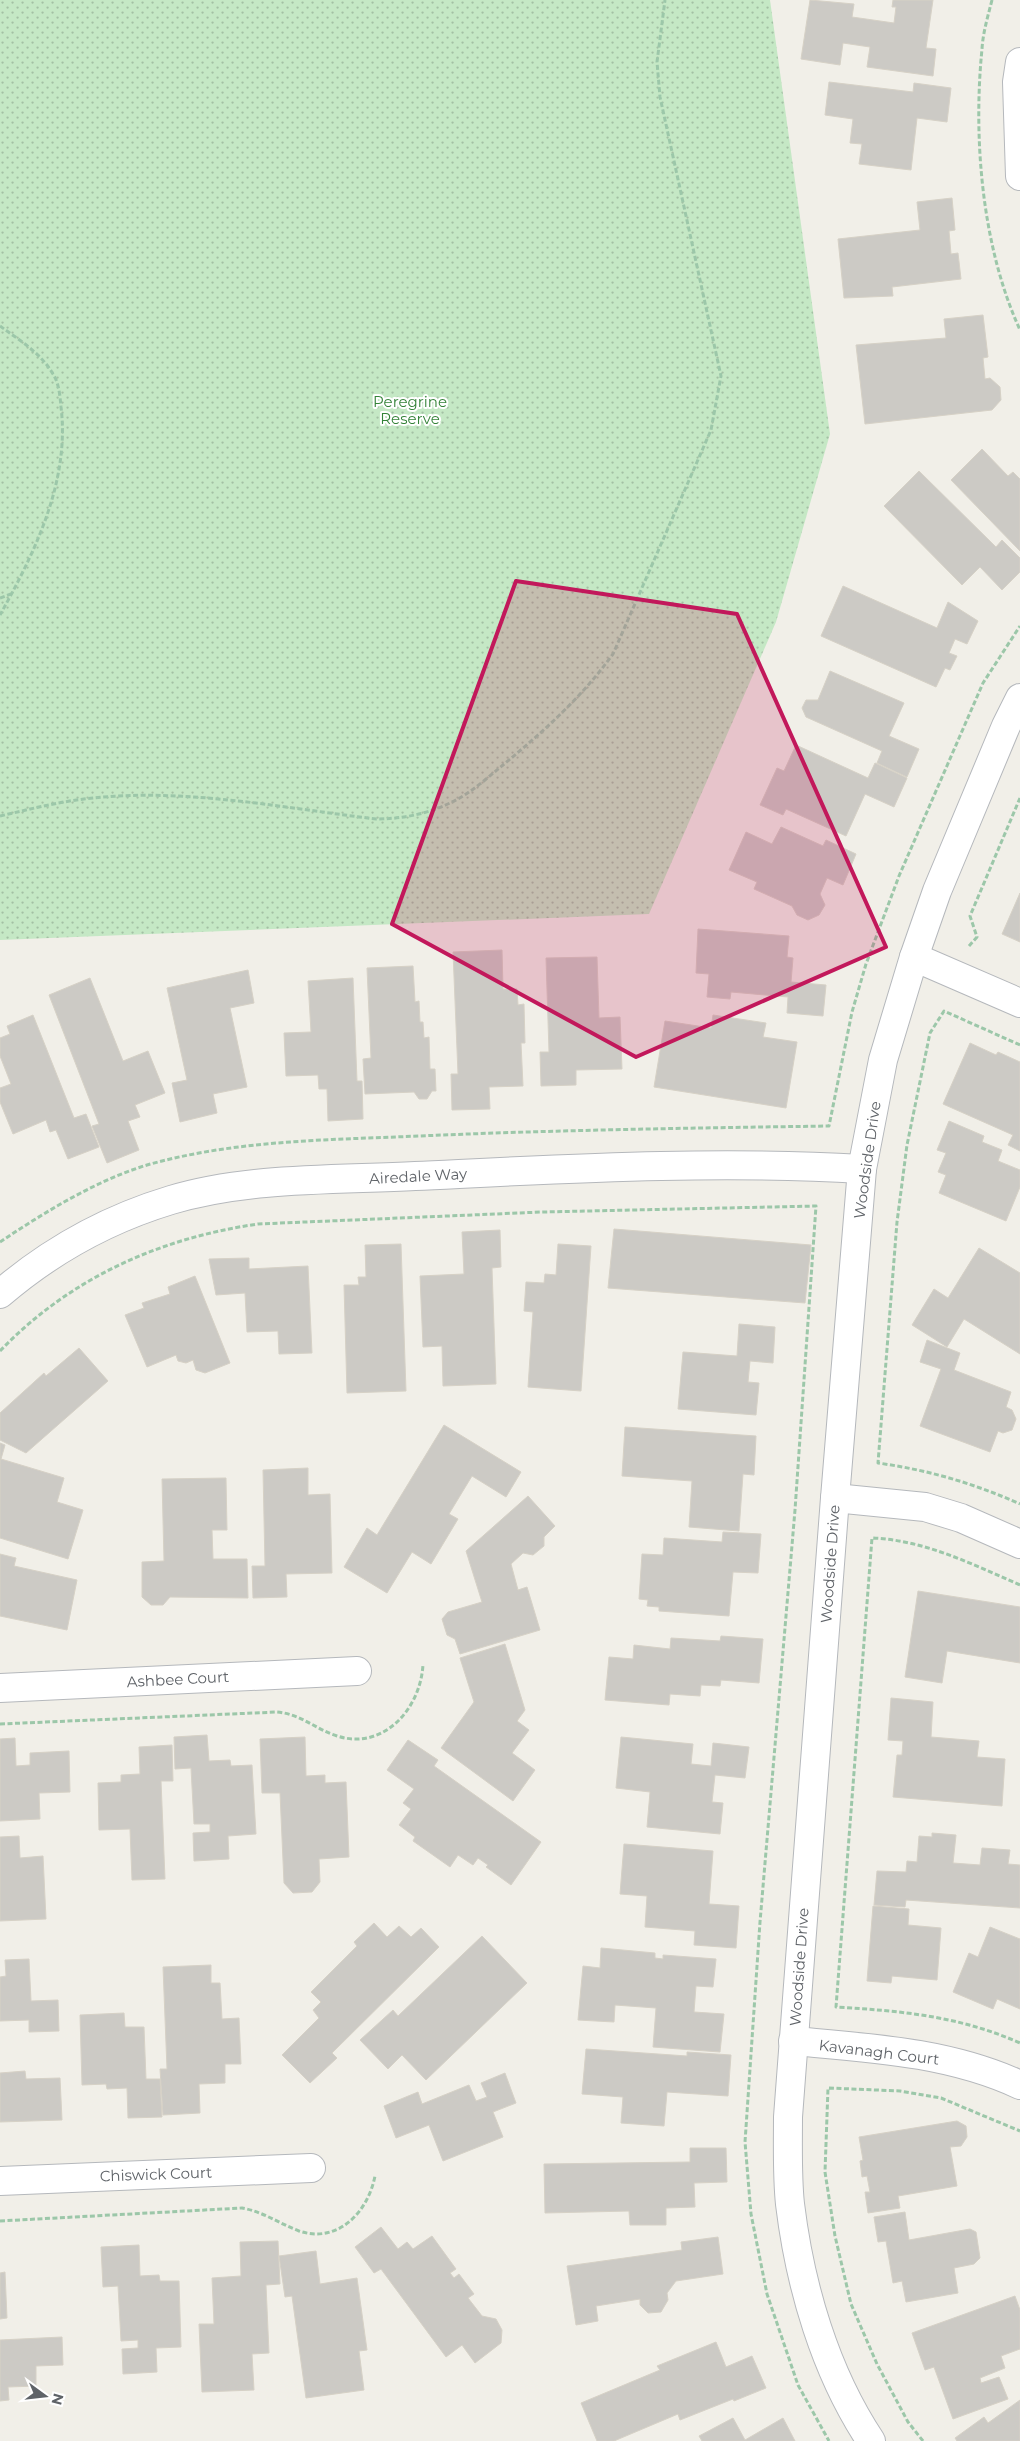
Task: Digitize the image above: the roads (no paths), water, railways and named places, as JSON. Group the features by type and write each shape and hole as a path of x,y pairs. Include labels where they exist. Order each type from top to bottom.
{"street":[{"path":"1020,62 1017,82 1020,176"},
{"name":"Woodside Drive","path":"871,2441 848,2402 828,2356 806,2288 790,2204 788,2166 788,2116 793,2041 862,1169 883,1060 914,957 937,890 1006,726 1020,698"},
{"path":"914,957 1020,1003"},
{"name":"Airedale Way","path":"0,1294 53,1255 89,1232 128,1215 209,1190 313,1181 601,1168 752,1164 862,1169"},
{"path":"835,1498 925,1507 961,1518 1020,1544"},
{"name":"Ashbee Court","path":"0,1688 356,1671"},
{"name":"Kavanagh Court","path":"793,2041 925,2056 983,2070 1020,2085"},
{"name":"Chiswick Court","path":"0,2181 311,2168"}],"park label":[{"name":"Peregrine Reserve","path":"410,410"}]}
